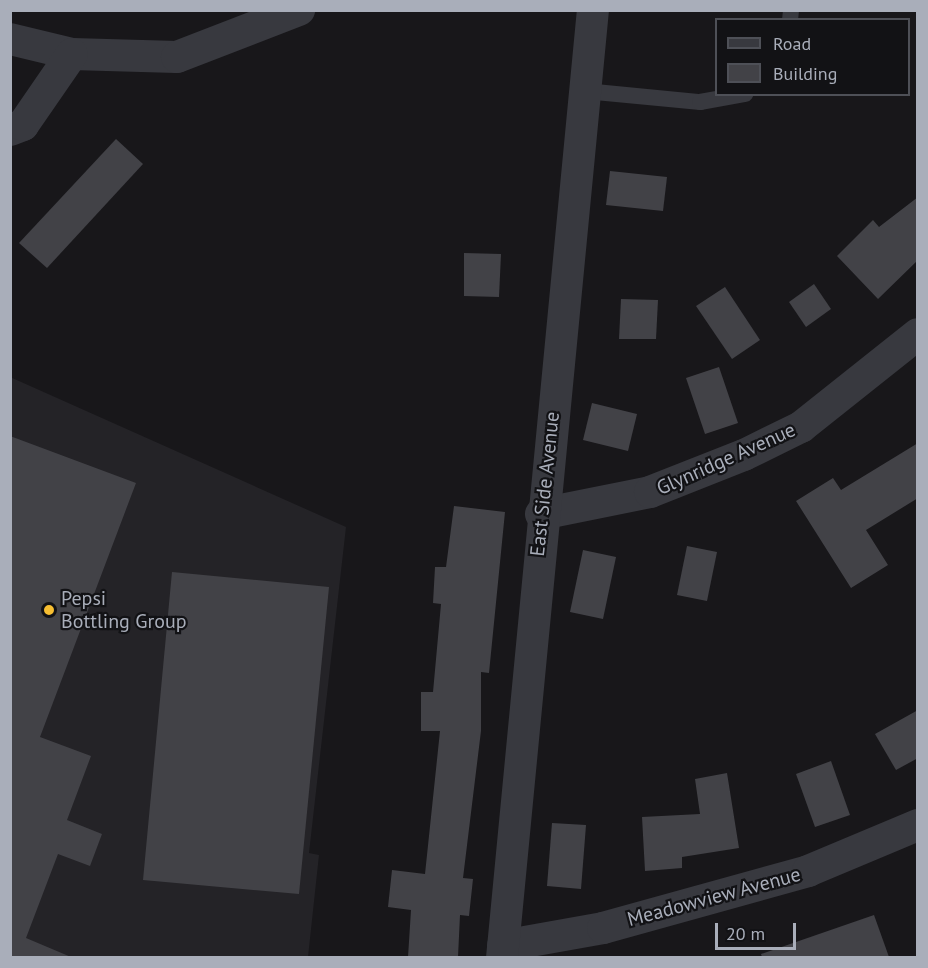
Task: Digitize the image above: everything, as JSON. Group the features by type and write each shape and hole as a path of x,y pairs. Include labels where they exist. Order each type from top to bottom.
{"street":[{"path":"10,39 72,54 177,57 299,10"},
{"name":"East Side Avenue","path":"503,952 541,514 593,10"},
{"path":"10,130 23,125 72,54"},
{"name":"Glynridge Avenue","path":"541,514 650,492 744,455 801,427 918,334"},
{"name":"Meadowview Avenue","path":"503,952 603,928 808,871 918,825"}],"lane":[{"path":"585,91 700,102 734,96"}],"shaded area":[{"path":"10,377 346,527 309,853 319,855 308,957 11,957"}],"building":[{"path":"116,139 143,164 47,268 19,243"},
{"path":"610,171 667,177 663,211 606,205"},
{"path":"918,197 918,260 878,299 837,256 873,220 879,227"},
{"path":"464,253 501,254 499,297 464,296"},
{"path":"814,284 831,309 806,327 789,302"},
{"path":"725,287 760,340 732,359 696,306"},
{"path":"621,299 658,300 656,339 619,339"},
{"path":"719,367 738,423 705,434 686,378"},
{"path":"592,403 637,414 628,451 583,440"},
{"name":"Pepsi Bottling Group","path":"10,436 136,483 40,737 91,756 67,820 102,834 90,866 58,854 26,938 71,957 10,957"},
{"path":"918,443 918,498 866,530 888,565 851,588 796,501 833,478 841,490"},
{"path":"454,506 505,512 489,673 481,672 481,731 463,878 473,879 469,916 460,915 458,957 408,957 411,910 388,907 392,870 425,874 440,731 421,731 421,692 433,692 441,604 433,603 435,567 446,567"},
{"path":"687,546 717,552 707,601 677,595"},
{"path":"583,550 616,557 603,619 570,612"},
{"path":"172,572 329,587 299,894 143,880"},
{"path":"918,710 918,758 896,770 875,734"},
{"path":"831,761 850,815 815,827 796,774"},
{"path":"727,773 739,848 682,857 682,868 645,871 642,817 700,814 695,779"},
{"path":"552,823 586,825 581,889 547,886"},
{"path":"874,915 889,957 762,957 761,954"}],"place":[{"name":"Pepsi Bottling Group","path":"49,610"}]}
